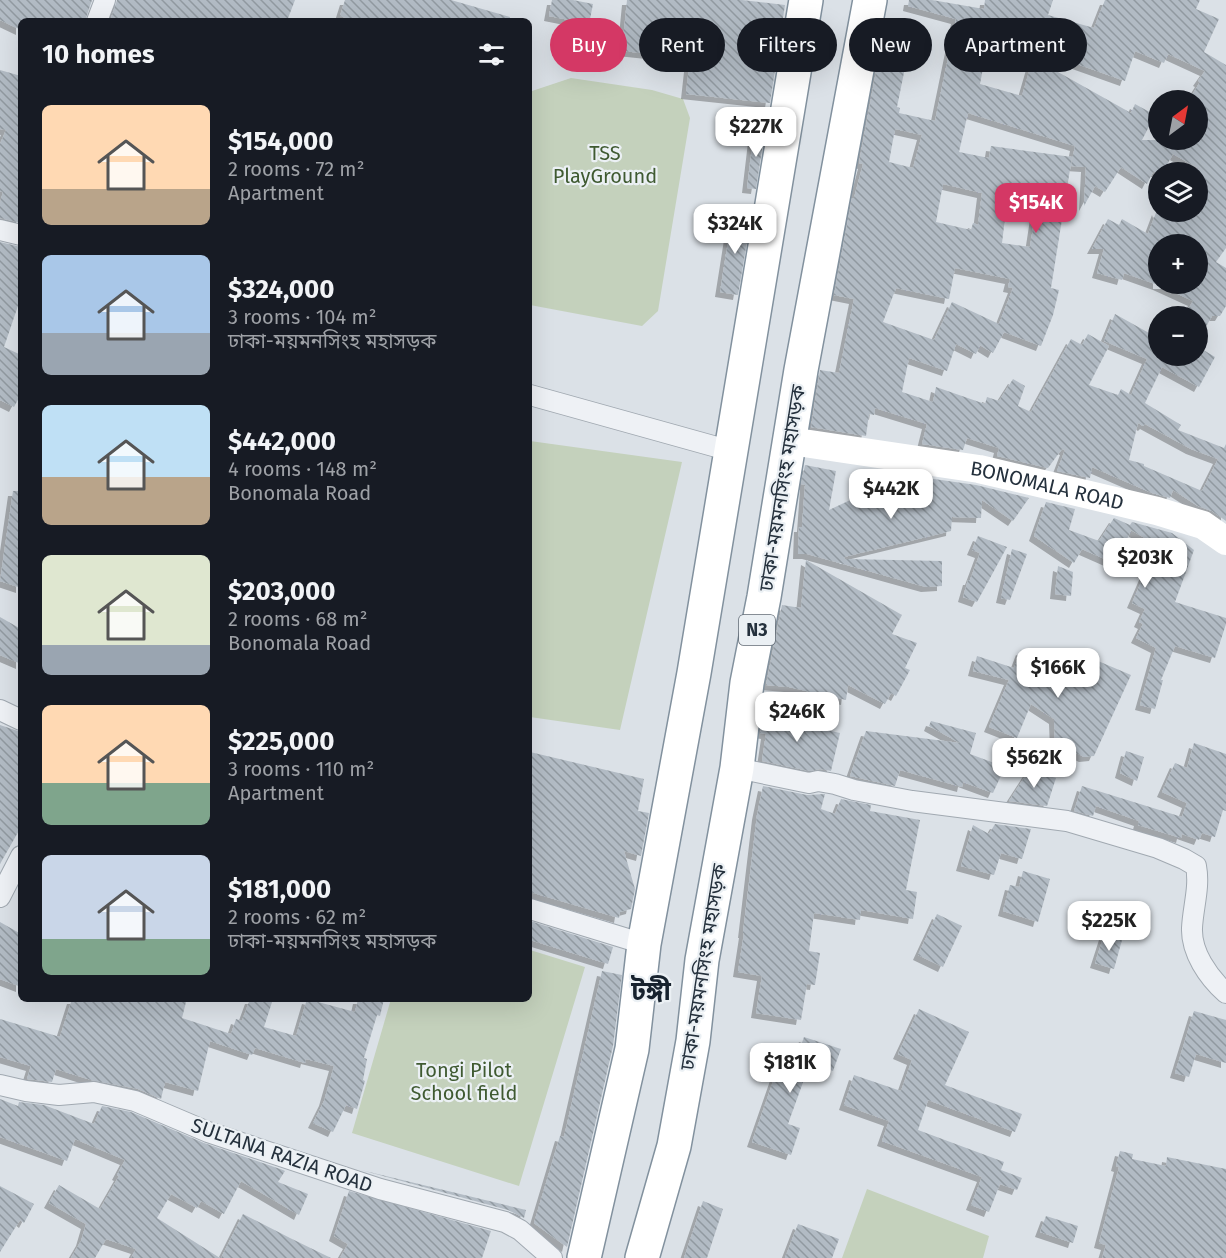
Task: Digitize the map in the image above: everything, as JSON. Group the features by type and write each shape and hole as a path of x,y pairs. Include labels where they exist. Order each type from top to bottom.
{"highway":[{"path":"584,1258 632,1049 644,944 694,673 806,0"},
{"name":"ঢাকা-ময়মনসিংহ মহাসড়ক","path":"642,1258 664,1184 693,1041 702,960 737,768 747,683 870,0"}],"street":[{"path":"98,18 105,0"},
{"path":"0,230 18,234"},
{"path":"532,396 731,451"},
{"name":"BONOMALA ROAD","path":"790,441 979,469 1156,511 1203,525 1226,541"},
{"path":"0,710 18,719"},
{"path":"737,768 809,783 818,781 835,784 912,801 1067,821 1158,848 1184,859 1196,866 1199,880 1192,929 1194,947 1213,982 1226,993"},
{"path":"0,897 18,862"},
{"path":"532,910 644,944"},
{"name":"SULTANA RAZIA ROAD","path":"0,1085 59,1095 94,1092 135,1101 208,1132 380,1189 506,1222 520,1230 552,1258"}],"green space":[{"name":"TSS PlayGround","path":"571,78 652,90 683,99 690,118 658,311 642,326 532,305 532,91"},
{"path":"532,441 682,462 620,730 532,717"},
{"name":"Tongi Pilot School field","path":"532,951 585,967 519,1186 352,1133 390,1002 532,1002"},
{"path":"867,1189 989,1236 983,1258 842,1258"}],"building":[{"path":"0,0 92,0 86,18 18,18 18,29 0,20"},
{"path":"117,0 295,0 288,18 111,18"},
{"path":"345,0 451,0 510,17 346,18 340,16"},
{"path":"552,0 573,0 593,4 590,18 549,16"},
{"path":"627,0 742,0 785,5 783,18 737,18 737,72 775,72 770,103 686,94 688,72 725,72 725,18 639,18 639,53 627,52"},
{"path":"909,0 932,0 984,9 985,0 1053,0 1048,15 1059,18 952,18 908,6"},
{"path":"1105,0 1200,0 1196,9 1219,19 1204,52 1226,65 1226,248 1216,262 1226,268 1226,306 1220,316 1212,316 1208,323 1208,306 1190,306 1193,301 1178,294 1208,294 1208,234 1148,234 1152,222 1208,222 1208,162 1187,162 1173,154 1169,162 1148,162 1147,184 1121,167 1105,192 1095,186 1084,206 1086,167 1071,166 1075,146 968,113 959,152 989,158 991,146 1072,157 1051,288 1059,290 1053,315 1041,346 1004,332 993,353 980,345 976,354 956,344 947,371 909,358 902,392 933,402 936,387 985,404 987,397 999,401 1013,379 1025,386 1018,406 1031,412 1071,339 1082,345 1088,334 1109,346 1089,385 1118,395 1121,389 1131,395 1147,359 1104,341 1115,314 1148,332 1148,366 1208,366 1208,353 1215,357 1199,387 1162,367 1145,403 1181,425 1178,430 1224,448 1226,444 1226,521 1173,490 1170,498 1152,493 1092,467 1090,478 1057,471 1065,450 1062,449 1048,468 997,456 999,448 967,438 963,450 922,444 927,424 875,408 874,415 869,414 866,436 811,427 820,370 839,373 854,299 834,295 852,198 854,198 863,164 859,163 876,72 904,72 897,107 900,108 899,113 935,121 945,72 982,72 980,84 1022,96 1029,72 1058,72 1131,113 1135,104 1148,111 1148,128 1142,140 1148,140 1148,150 1208,150 1208,90 1195,90 1205,71 1168,54 1164,63 1135,51 1125,81 1087,67 1087,26 1094,28","holes":["895,129 922,135 913,168 889,162","943,184 982,193 978,225 973,223 971,230 936,222","1007,202 1036,208 1030,247 1002,243","955,268 1010,279 1008,287 1013,288 999,324 952,302 934,340 883,322 896,288 949,299","1138,423 1143,426 1145,424 1191,449 1218,459 1202,491 1144,466 1144,464 1129,460"]},
{"path":"0,70 18,75 18,222 0,218 3,192 0,191 0,144 6,130 0,129"},
{"path":"754,129 765,130 756,189 747,188"},
{"path":"732,216 751,219 738,295 720,292"},
{"path":"1108,219 1119,225 1122,219 1148,234 1148,281 1124,273 1122,280 1097,273 1104,249 1092,249"},
{"path":"0,242 18,246 18,306 4,347 18,354 18,400 14,407 0,400"},
{"path":"805,465 836,471 829,510 861,495 881,491 885,472 976,485 1029,498 1013,521 982,500 981,518 952,517 951,531 844,557 845,559 942,561 942,586 926,587 807,554 798,554 805,485 801,484"},
{"path":"13,491 18,491 18,587 0,581"},
{"path":"1046,502 1075,509 1069,530 1099,541 1114,518 1130,525 1132,522 1172,533 1194,550 1175,602 1226,618 1226,624 1215,658 1175,646 1161,680 1163,680 1155,709 1140,705 1156,648 1136,638 1143,624 1139,622 1145,609 1132,603 1155,544 1131,530 1116,564 1082,549 1074,563 1034,536"},
{"path":"978,536 1007,547 977,602 963,597 980,553 972,550"},
{"path":"1012,549 1027,554 1010,600 1001,598"},
{"path":"806,560 902,615 892,634 917,643 905,668 910,670 896,696 891,693 885,704 848,685 846,700 789,687 766,685 782,605 801,608"},
{"path":"1058,566 1073,572 1071,596 1055,594"},
{"path":"0,617 18,627 18,663 0,655"},
{"path":"1021,650 1048,662 1050,657 1092,675 1098,661 1131,675 1094,756 1084,757 1055,743 1054,719 1031,704 1017,738 989,727 1009,680 973,671 977,656 1014,668"},
{"path":"763,708 810,721 809,726 840,733 831,771 820,769 809,771 762,761 766,734 760,733"},
{"path":"931,721 976,733 970,754 1005,767 993,793 963,782 962,787 900,770 895,786 850,776 866,731 960,743 929,726"},
{"path":"0,725 18,731 18,832 0,864"},
{"path":"1194,743 1226,754 1226,811 1223,810 1215,837 1202,833 1199,840 1182,834 1181,838 1138,825 1139,821 1096,806 1093,816 1074,811 1082,786 1182,817 1187,803 1162,792 1175,763 1187,768"},
{"path":"1126,751 1144,757 1137,781 1120,773"},
{"path":"532,752 644,779 638,811 649,813 641,856 624,851 635,889 631,909 620,912 619,918 532,893"},
{"path":"1029,770 1056,778 1047,806 1009,801"},
{"path":"763,786 807,795 825,794 821,809 835,814 841,799 871,805 870,811 920,820 906,890 917,892 913,919 861,910 860,920 814,913 809,951 820,953 815,985 807,984 801,1020 756,1013 762,976 738,972 757,815"},
{"path":"995,824 1031,829 1022,859 1001,853 994,875 961,866 973,825 989,834"},
{"path":"1023,871 1050,879 1038,922 1003,911 1010,885 1019,887"},
{"path":"937,914 962,926 943,967 918,955"},
{"path":"0,922 18,932 18,986 0,979"},
{"path":"532,922 613,947 608,964 532,941"},
{"path":"1104,935 1122,940 1114,969 1095,963"},
{"path":"602,971 622,975 613,1046 567,1247 534,1223 560,1136 564,1137"},
{"path":"71,1002 186,1002 182,1018 231,1034 236,1019 242,1021 249,1002 272,1002 264,1027 296,1036 306,1002 318,1002 355,1012 357,1002 383,1002 364,1058 367,1059 363,1080 365,1081 357,1109 346,1105 333,1132 313,1123 324,1101 334,1066 306,1059 305,1063 255,1048 252,1055 210,1041 198,1091 165,1082 161,1099 138,1089 91,1080 56,1069 52,1082 27,1079 31,1066 0,1057 0,1019 60,1037"},
{"path":"919,1009 969,1032 945,1085 1022,1114 1015,1132 928,1100 918,1130 1004,1162 1001,1170 1022,1178 1017,1190 1000,1184 989,1212 971,1205 982,1177 882,1141 889,1121 844,1105 854,1075 901,1091 912,1060 898,1054"},
{"path":"1194,1011 1226,1020 1226,1063 1196,1054 1189,1077 1175,1073"},
{"path":"804,1037 841,1049 833,1071 810,1063 788,1124 800,1128 791,1155 752,1142 784,1050 798,1054"},
{"path":"0,1099 18,1106 19,1102 44,1105 94,1124 102,1106 131,1112 204,1143 283,1170 285,1171 278,1182 308,1194 299,1215 241,1181 224,1214 201,1201 197,1208 171,1194 157,1218 220,1258 131,1258 136,1249 106,1239 95,1258 71,1258 81,1241 86,1224 49,1203 59,1185 100,1209 119,1176 117,1175 125,1160 75,1139 67,1161 0,1137"},
{"path":"1120,1151 1133,1154 1132,1159 1166,1166 1167,1157 1226,1169 1226,1258 1102,1258 1106,1245 1099,1243 1119,1167 1116,1166"},
{"path":"361,1170 526,1210 524,1218 508,1210"},
{"path":"0,1186 34,1204 24,1223 20,1220 0,1252"},
{"path":"349,1191 491,1231 482,1258 340,1258 348,1244 334,1236"},
{"path":"703,1201 723,1209 707,1258 684,1258"},
{"path":"243,1214 290,1238 331,1258 221,1258"},
{"path":"1046,1216 1078,1226 1073,1243 1040,1232"},
{"path":"798,1224 839,1239 832,1258 785,1258"}],"district":[{"name":"টঙ্গী","path":"651,991"}]}
